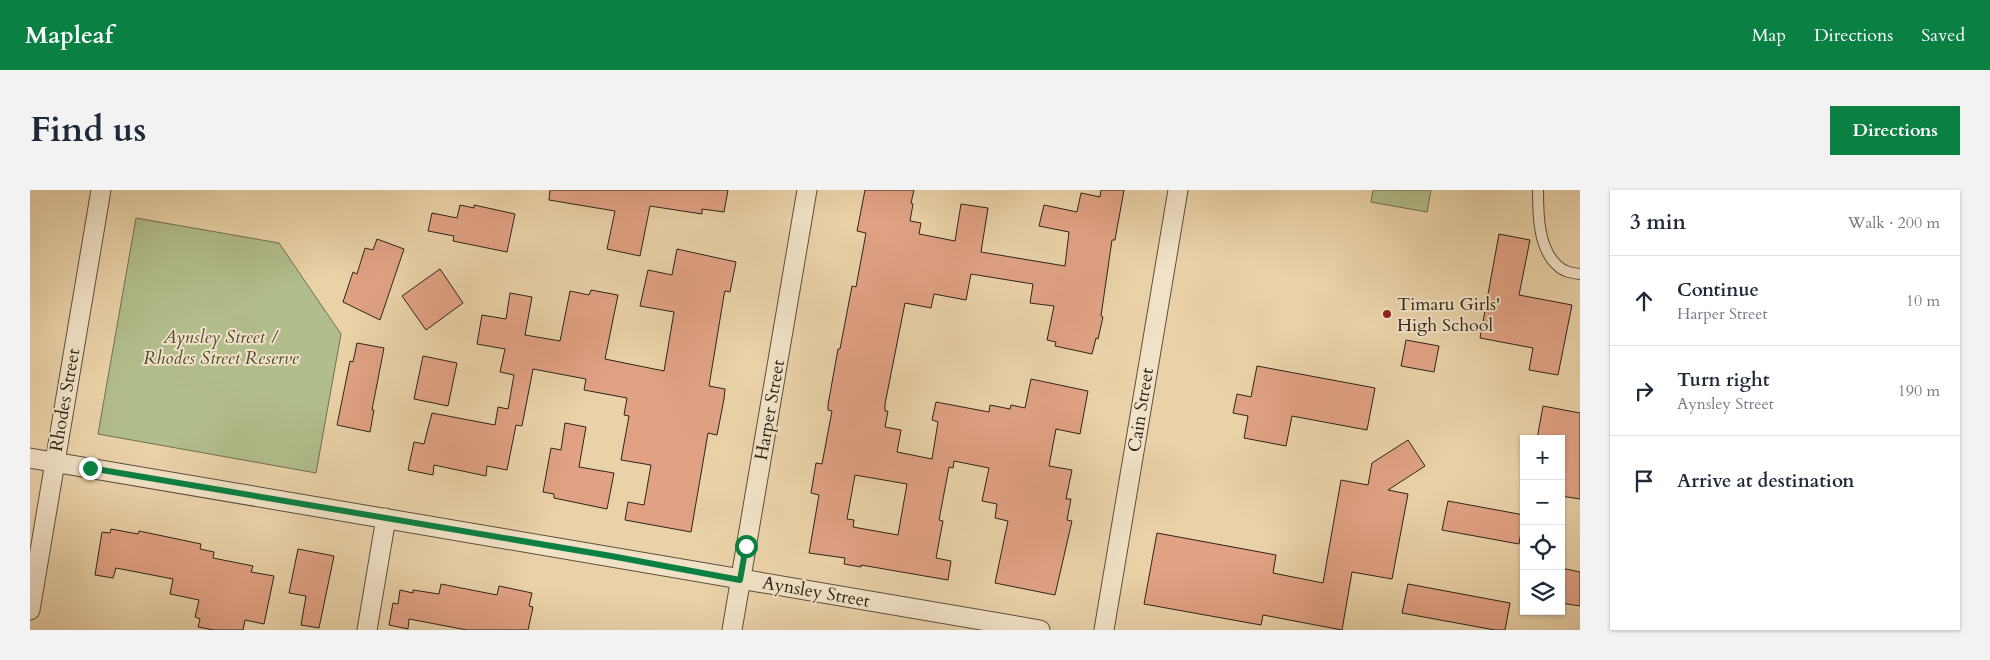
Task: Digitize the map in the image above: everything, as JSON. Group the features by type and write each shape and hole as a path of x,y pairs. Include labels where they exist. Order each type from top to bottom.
{"street":[{"name":"Rhodes Street","path":"30,610 101,190"},
{"name":"Harper Street","path":"732,630 807,190"},
{"name":"Cain Street","path":"1104,630 1178,190"},
{"name":"Aynsley Street","path":"30,458 1040,630"},
{"path":"367,630 386,518"}],"lane":[{"path":"1538,190 1538,210 1544,242 1550,257 1558,267 1567,272 1580,274"}],"green space":[{"path":"1373,190 1431,190 1427,212 1371,202"},
{"name":"Aynsley Street / Rhodes Street Reserve","path":"136,218 279,243 341,334 316,473 98,434"}],"building":[{"path":"550,190 728,190 724,212 702,209 702,214 650,206 640,256 607,249 615,211 549,200"},
{"path":"865,190 914,190 910,221 921,223 919,234 955,241 961,204 988,208 981,252 1065,266 1069,232 1039,226 1044,205 1077,212 1081,193 1100,197 1101,190 1124,190 1115,240 1112,240 1101,316 1103,317 1092,354 1055,346 1056,342 1047,340 1054,306 1030,303 1033,284 971,274 966,300 934,294 931,308 905,303 885,404 885,411 888,411 885,427 901,430 897,452 932,459 938,422 932,420 936,402 989,412 990,405 1010,409 1011,405 1025,408 1031,379 1088,391 1080,434 1056,429 1049,466 1072,470 1066,499 1071,499 1067,520 1072,521 1055,595 995,583 1008,521 995,518 997,504 982,501 989,468 954,461 953,468 949,467 939,520 943,521 936,558 951,561 948,580 861,565 861,567 844,564 845,558 809,553 819,495 811,493 816,463 822,464 832,411 828,410 828,405 838,349 840,349 852,286 856,287 866,233 857,231","holes":["855,475 907,484 898,535 853,527 854,520 847,519"]},
{"path":"460,205 474,208 474,205 515,214 507,252 453,241 454,236 428,231 432,213 457,218"},
{"path":"1499,234 1530,240 1519,295 1572,305 1558,375 1529,370 1533,348 1480,338"},
{"path":"377,239 404,249 380,320 343,302 353,272 357,274 365,248 373,250"},
{"path":"677,249 736,262 730,292 725,291 724,295 709,386 725,389 724,399 717,435 708,433 691,532 625,520 628,502 644,505 651,465 621,460 629,416 624,415 627,398 584,390 586,379 533,369 522,426 516,425 507,470 487,466 486,476 434,465 433,475 408,470 414,442 424,444 432,413 495,425 498,407 508,409 514,375 500,372 505,349 477,344 482,315 506,319 510,293 532,297 525,335 560,341 570,291 589,295 591,290 618,295 605,359 664,371 674,312 640,306 648,270 672,275"},
{"path":"440,269 463,303 426,330 402,296"},
{"path":"1406,340 1439,346 1434,372 1401,366"},
{"path":"357,343 384,348 372,410 374,410 370,432 337,425 350,361 353,362"},
{"path":"423,356 457,363 448,406 414,399"},
{"path":"1257,366 1375,388 1367,430 1292,416 1286,446 1244,438 1248,416 1233,413 1237,394 1251,397"},
{"path":"1543,406 1580,413 1580,499 1565,497 1565,435 1538,435"},
{"path":"565,423 586,427 579,467 614,473 607,509 554,498 554,494 543,492 551,448 561,450"},
{"path":"1408,440 1425,466 1388,490 1408,494 1392,579 1352,572 1342,630 1263,615 1261,625 1144,604 1157,533 1276,555 1273,573 1323,583 1341,480 1368,485 1372,463"},
{"path":"1448,501 1520,514 1519,544 1442,530"},
{"path":"111,529 138,534 139,531 201,544 200,549 214,552 213,558 253,566 251,572 274,576 264,624 245,620 243,630 214,630 198,627 200,619 195,617 199,600 170,594 173,579 116,568 113,578 95,575 102,532 110,533"},
{"path":"298,549 334,556 319,628 301,625 306,596 289,593"},
{"path":"1565,569 1580,572 1580,606 1565,604"},
{"path":"441,584 497,595 499,586 532,593 529,606 533,607 528,630 467,630 409,619 408,629 389,625 393,603 398,604 400,590 413,593 413,590 439,594"},
{"path":"1408,584 1510,603 1505,630 1495,630 1402,613"}],"place":[{"name":"Timaru Girls' High School","path":"1387,314"}],"route":[{"path":"90,468 611,556 740,580 746,546"}]}
